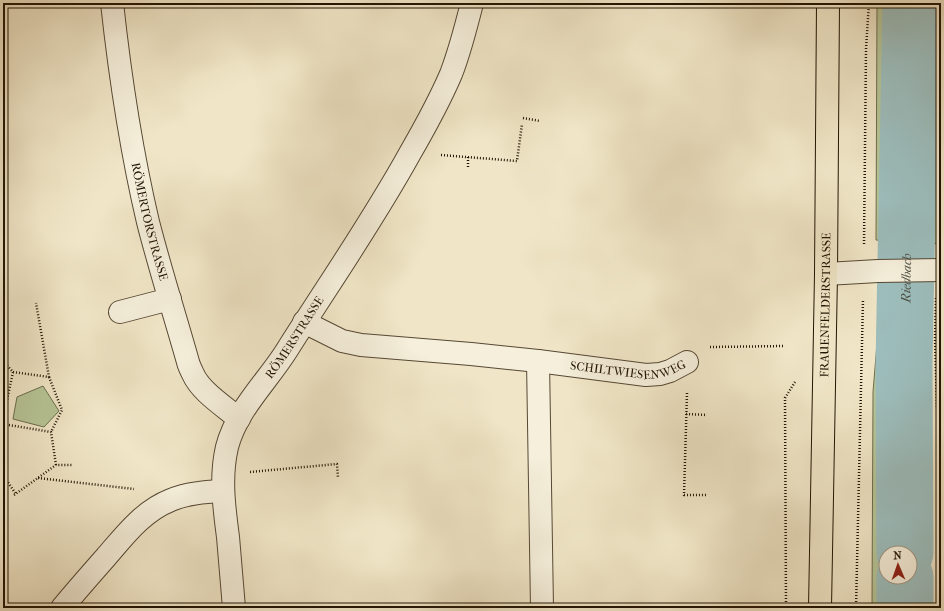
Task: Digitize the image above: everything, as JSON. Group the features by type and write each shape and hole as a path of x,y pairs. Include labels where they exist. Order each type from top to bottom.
{"main road":[{"name":"FRAUENFELDERSTRASSE","path":"820,608 826,274 828,3"}],"street":[{"name":"RÖMERTORSTRASSE","path":"112,3 120,69 133,149 148,222 188,362 193,375 199,384 239,418"},
{"name":"RÖMERSTRASSE","path":"222,491 227,447 239,418 286,352 396,179 434,110 451,73 472,3"},
{"path":"826,274 939,270"},
{"path":"120,312 170,299"},
{"name":"SCHILTWIESENWEG","path":"304,322 342,341 361,345 538,361 646,375 660,374 670,371 687,362"},
{"path":"538,361 542,608"},
{"path":"62,608 128,531 148,512 173,499 205,492 222,491 234,608"}],"path":[{"path":"864,247 866,49 869,3"},
{"path":"523,118 540,121"},
{"path":"438,154 517,161 522,124"},
{"path":"468,157 468,167"},
{"path":"939,270 935,338 936,408 941,410"},
{"path":"856,608 871,272"},
{"path":"36,303 49,377 62,410 51,432 56,466"},
{"name":"SCHILTWIESENWEG","path":"687,362 710,347 785,346"},
{"path":"3,361 13,372 49,377"},
{"path":"687,362 684,495 706,495"},
{"path":"3,419 13,372"},
{"path":"785,398 786,608"},
{"path":"686,414 707,415"},
{"path":"3,424 51,432"},
{"path":"245,472 336,464 338,478"},
{"path":"3,475 15,495 56,466 72,465"},
{"path":"38,478 135,489"}],"green space":[{"path":"877,3 939,3 941,244 876,240"},
{"path":"919,306 928,316 930,608 872,608 873,392 880,307"},
{"path":"43,386 59,411 44,427 13,419 17,397"}],"waterway":[{"name":"Riedbach","path":"905,545 904,364 911,3"},
{"name":"Riedbach","path":"905,585 905,608"}]}
